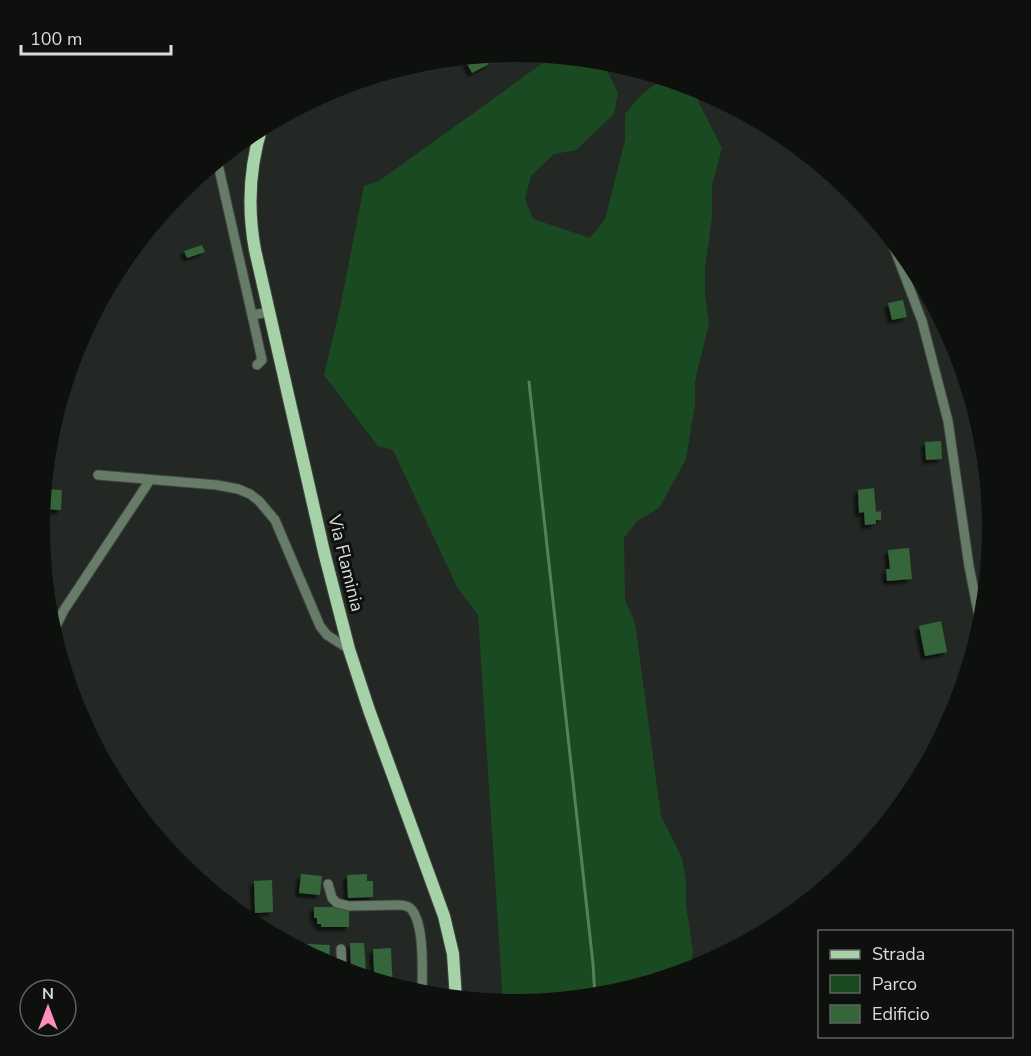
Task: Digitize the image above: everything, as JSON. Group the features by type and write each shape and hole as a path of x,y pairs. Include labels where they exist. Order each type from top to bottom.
{"main road":[{"name":"Via Flaminia","path":"258,140 251,169 249,202 255,250 324,552 349,649 369,711 444,916 453,954 455,990"}],"street":[{"path":"219,169 262,360 257,365"},
{"path":"901,267 922,321 948,421 976,601"},
{"path":"252,315 270,312"},
{"path":"98,475 227,486 250,494 275,520 320,626 327,635 349,649"},
{"path":"58,621 150,480"},
{"path":"328,884 332,898 344,905 399,905 413,910 422,942 422,984"},
{"path":"341,949 342,961"}],"green space":[{"path":"543,63 608,71 618,93 614,114 576,150 554,154 531,176 525,199 533,219 590,238 605,219 625,140 625,114 641,95 655,84 698,99 722,148 712,185 712,217 705,268 705,295 709,323 695,381 695,404 686,459 659,508 637,521 624,538 625,600 635,623 661,816 682,858 693,952 692,960 606,985 546,993 502,994 478,615 457,587 393,450 378,446 324,375 364,186 379,181"}],"building":[{"path":"488,63 489,64 472,73 468,65"},
{"path":"202,245 205,252 187,258 184,251"},
{"path":"903,300 907,317 892,320 888,303"},
{"path":"941,441 942,459 926,460 925,442"},
{"path":"874,488 876,512 881,511 881,520 876,520 876,524 865,525 864,512 859,513 858,490"},
{"path":"51,489 62,490 61,510 50,509"},
{"path":"909,548 912,579 887,581 886,569 890,569 888,550"},
{"path":"941,621 947,652 925,656 919,626"},
{"path":"301,874 322,876 320,895 299,893"},
{"path":"367,874 367,881 373,881 373,897 348,898 347,875"},
{"path":"272,880 273,912 255,913 254,881"},
{"path":"314,907 349,907 349,927 321,927 321,924 317,924 317,918 314,918"},
{"path":"350,943 364,943 366,969 351,964"},
{"path":"307,945 330,945 329,956 309,946"},
{"path":"391,948 393,977 374,971 373,949"}],"waterway":[{"path":"529,382 594,987"}]}
